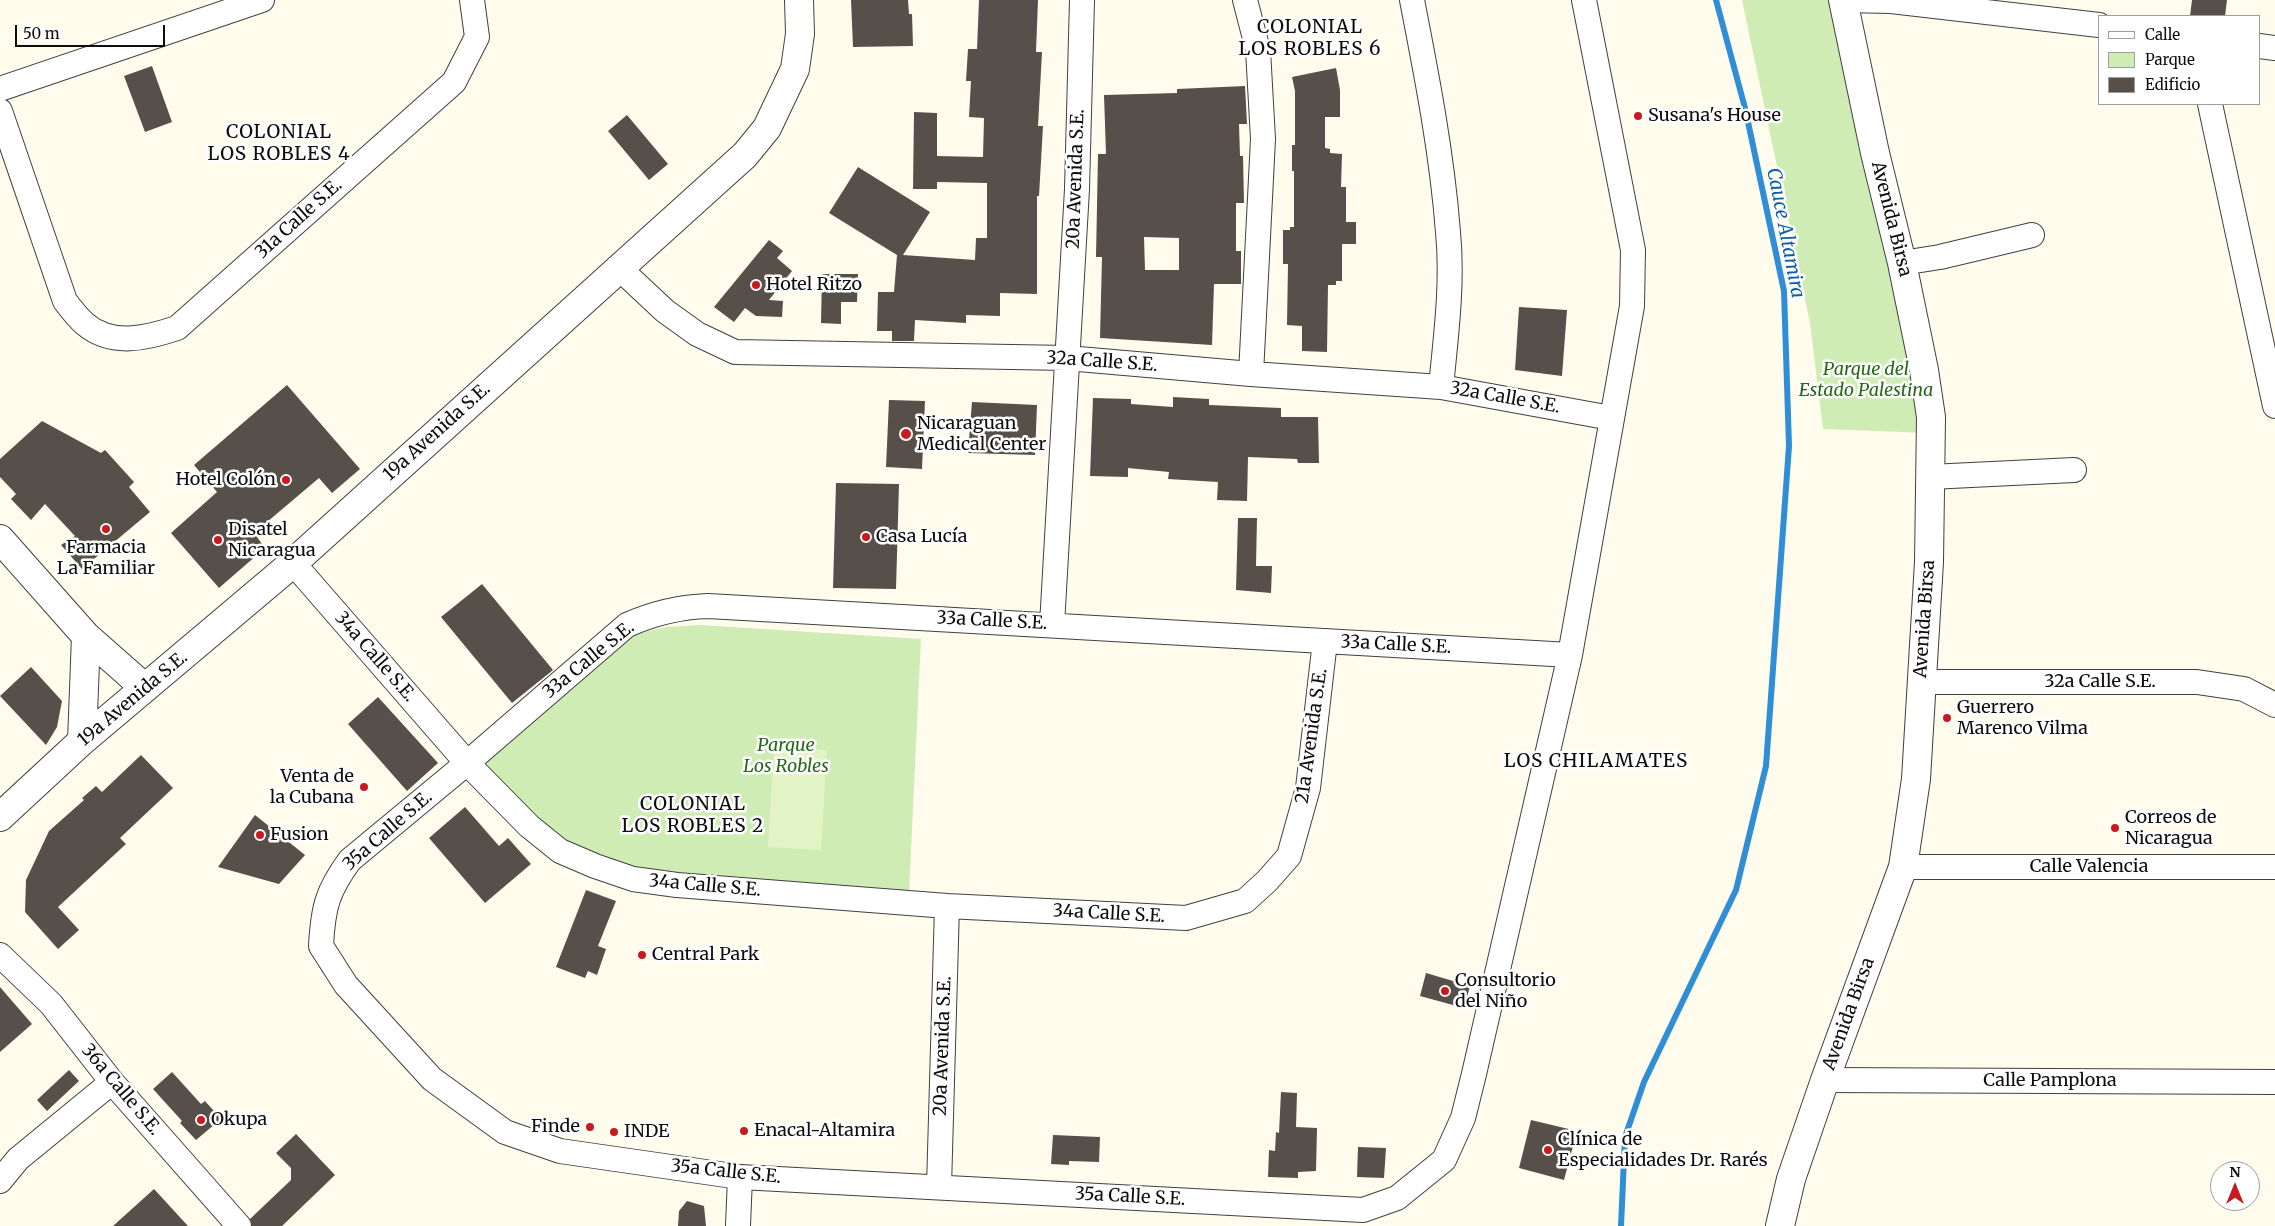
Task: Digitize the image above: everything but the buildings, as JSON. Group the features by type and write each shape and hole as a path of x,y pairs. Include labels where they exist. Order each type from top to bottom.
{"street":[{"path":"0,89 262,0"},
{"name":"31a Calle S.E.","path":"0,111 65,301 86,325 108,338 144,338 177,328 454,82 477,36 472,0"},
{"name":"19a Avenida S.E.","path":"0,818 82,741 293,564 618,267 745,154 767,128 795,69 800,34 799,0"},
{"name":"20a Avenida S.E.","path":"1052,625 1077,189 1082,0"},
{"path":"1246,0 1258,50 1263,139 1251,374"},
{"path":"1412,0 1434,119 1448,233 1448,316 1441,387"},
{"path":"1570,655 1632,306 1633,250 1584,0"},
{"path":"1843,0 1891,0 2098,26"},
{"name":"Avenida Birsa","path":"1780,1226 1791,1179 1903,867 1916,779 1920,682 1929,562 1931,417 1924,370 1843,0"},
{"path":"2260,46 2275,48"},
{"path":"2210,105 2275,406"},
{"path":"1902,263 1940,257 2032,234"},
{"name":"32a Calle S.E.","path":"618,267 665,311 698,334 735,352 1067,358 1251,374 1441,387 1612,418"},
{"path":"1930,477 2074,470"},
{"path":"0,539 86,636 145,688"},
{"name":"34a Calle S.E.","path":"293,564 467,763 529,826 560,851 633,880 947,906 1186,918 1245,901"},
{"name":"33a Calle S.E.","path":"467,763 627,625 654,613 690,606 1570,655"},
{"path":"82,741 86,636"},
{"name":"21a Avenida S.E.","path":"1245,901 1290,856 1308,788 1325,641"},
{"name":"35a Calle S.E.","path":"467,763 350,860 336,880 326,902 320,946 346,985 432,1079 505,1132 560,1151 740,1177 1363,1210 1397,1198 1444,1160 1463,1118 1570,655"},
{"name":"32a Calle S.E.","path":"1920,682 2197,682 2244,689 2275,705"},
{"name":"Calle Valencia","path":"1903,867 2275,867"},
{"name":"20a Avenida S.E.","path":"938,1186 947,906"},
{"name":"36a Calle S.E.","path":"0,955 51,1004 112,1082 239,1226"},
{"name":"Calle Pamplona","path":"1825,1080 2275,1082"},
{"path":"0,1181 18,1159 112,1082"},
{"path":"738,1226 740,1177"}],"green space":[{"name":"Parque del Estado Palestina","path":"1742,0 1829,0 1880,213 1928,433 1823,429 1810,323"},
{"name":"Parque Los Robles","path":"700,625 921,639 909,893 649,872 591,853 557,835 483,764 615,646 639,633 666,627"},
{"path":"774,747 827,750 821,850 768,847"}],"waterway":[{"name":"Cauce Altamira","path":"1621,1226 1625,1137 1644,1082 1736,890 1766,766 1789,446 1784,291 1745,108 1716,0"}],"place":[{"name":"Susana's House","path":"1638,116"},
{"name":"Hotel Ritzo","path":"756,285"},
{"name":"Nicaraguan Medical Center","path":"906,434"},
{"name":"Hotel Colón","path":"286,480"},
{"name":"Farmacia La Familiar","path":"106,529"},
{"name":"Casa Lucía","path":"866,537"},
{"name":"Disatel Nicaragua","path":"218,540"},
{"name":"Guerrero Marenco Vilma","path":"1947,718"},
{"name":"Venta de la Cubana","path":"364,787"},
{"name":"Correos de Nicaragua","path":"2115,828"},
{"name":"Fusion","path":"260,835"},
{"name":"Central Park","path":"642,955"},
{"name":"Consultorio del Niño","path":"1445,991"},
{"name":"Okupa","path":"201,1120"},
{"name":"Finde","path":"590,1127"},
{"name":"Enacal-Altamira","path":"744,1131"},
{"name":"INDE","path":"614,1132"},
{"name":"Clínica de Especialidades Dr. Rarés","path":"1548,1150"}],"district":[{"name":"COLONIAL LOS ROBLES 6","path":"1310,39"},
{"name":"COLONIAL LOS ROBLES 4","path":"279,144"},
{"name":"LOS CHILAMATES","path":"1596,762"},
{"name":"COLONIAL LOS ROBLES 2","path":"693,816"}]}
